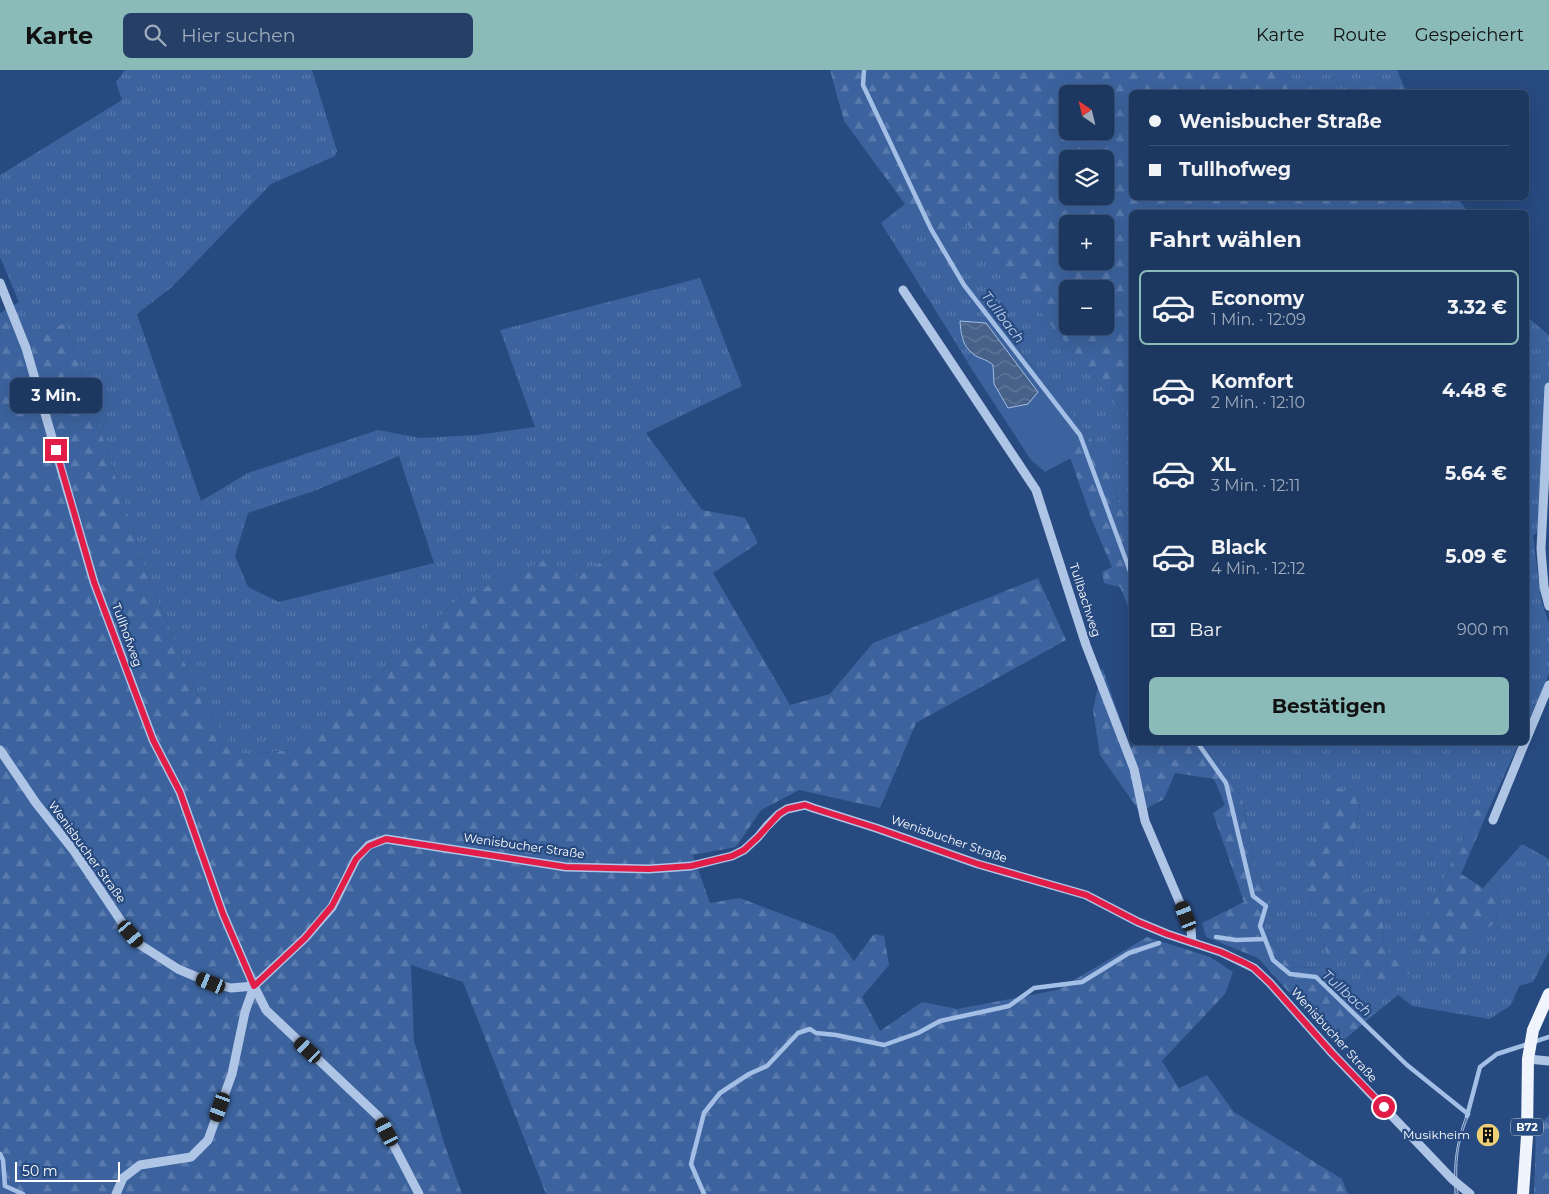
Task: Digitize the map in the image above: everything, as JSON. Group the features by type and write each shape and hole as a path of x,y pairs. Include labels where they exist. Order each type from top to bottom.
{"main road":[{"name":"B72","path":"1523,1194 1527,1136 1528,1059 1533,1030 1549,994"}],"street":[{"name":"Tullhofweg","path":"0,284 26,348 94,582 153,740 180,792 223,914 254,986 266,1010 379,1117 419,1194"},
{"name":"Tullbachweg","path":"903,290 1036,490 1086,645 1134,769 1145,821 1191,930 1192,942"},
{"path":"1549,387 1541,549 1544,587 1549,606"},
{"path":"1529,735 1549,685"},
{"path":"1493,820 1525,745"},
{"name":"Wenisbucher Straße","path":"0,750 123,924 140,944 178,969 211,983 231,988 254,986 305,938 332,906 356,859 369,846 386,839 566,867 649,869 691,866 732,856 744,850 779,814 787,809 805,805 978,864 1079,893 1138,922 1221,952 1254,968 1452,1179 1466,1191"},
{"path":"116,1194 123,1178 140,1165 192,1157 208,1140 232,1074 245,1012 254,986"},
{"path":"1528,1059 1549,1061"}],"green space":[{"path":"125,70 312,70 337,151 335,156 271,184 172,287 137,314 201,501 248,473 378,430 420,438 476,435 535,427 500,330 700,278 742,386 646,433 702,510 633,542 576,577 457,600 301,749 240,755 205,710 151,585 65,322 19,348 2,312 19,302 0,257 0,175 122,100 116,82","holes":["399,456 434,563 279,602 248,587 235,556 248,513 314,491"]},
{"path":"830,70 1278,70 1295,90 1129,90 1129,200 1427,200 1421,203 1424,210 1129,210 1129,389 1120,408 1059,335 1114,335 1114,280 1059,280 1059,334 965,221 952,268 844,121"},
{"path":"1278,70 1397,70 1405,90 1295,90"},
{"path":"1427,200 1459,200 1467,210 1424,210 1421,203"},
{"path":"905,204 952,267 965,220 1120,408 1129,389 1129,529 1102,456 1086,431 993,317 986,323 960,322 961,338 973,354 967,361 881,223"},
{"path":"2,312 19,348 65,322 151,585 205,710 241,755 301,749 457,600 544,560 576,577 633,542 702,510 745,518 758,543 713,573 790,705 830,694 873,643 1038,578 1066,640 916,723 880,808 799,790 761,810 736,847 693,855 710,903 740,898 834,934 854,961 874,934 884,936 889,965 862,997 880,1031 922,1002 957,1009 1057,990 1147,937 1210,957 1233,972 1225,994 1162,1061 1179,1088 1207,1075 1234,1112 1342,1179 1348,1194 546,1194 463,982 411,965 414,1041 445,1146 462,1194 0,1194 0,313"},
{"path":"993,317 1086,431 1066,446 1071,458 1045,472 1031,460 967,362 973,354 987,359 993,365 994,384 1038,392 986,323"},
{"path":"1529,318 1549,335 1549,481 1546,523 1533,536 1541,599 1549,624 1549,674 1529,719"},
{"path":"1086,431 1102,456 1129,529 1129,608 1120,587 1104,583 1102,572 1112,567 1093,523 1066,446"},
{"path":"1102,667 1130,748 1134,745 1152,745 1154,747 1208,745 1242,798 1256,872 1269,901 1263,930 1292,968 1325,967 1372,1016 1337,1046 1258,958 1206,937 1202,923 1244,902 1213,813 1225,805 1214,779 1175,773 1164,799 1140,812 1100,755 1093,710"},
{"path":"1208,745 1518,745 1488,811 1476,809 1416,941 1467,942 1496,921 1499,891 1489,881 1522,844 1549,859 1549,951 1533,982 1519,986 1511,1005 1490,1019 1412,1006 1398,995 1372,1016 1325,967 1292,968 1263,930 1269,901 1256,872 1242,798","holes":["1361,798 1346,886 1382,893 1384,945 1389,953 1417,969 1399,978 1391,972 1382,993 1355,955 1329,959 1317,925 1306,876"]},
{"path":"1334,786 1361,797 1346,886 1382,893 1384,945 1389,953 1401,947 1418,970 1399,978 1391,972 1392,986 1382,993 1355,955 1329,960 1317,925 1306,876 1315,831"},
{"path":"1476,809 1488,811 1461,874 1483,888 1489,881 1499,891 1496,922 1467,942 1465,962 1431,957 1416,941"},
{"path":"1549,1115 1549,1194 1534,1194 1536,1129"}],"water":[{"path":"960,321 986,323 1038,392 1028,404 1008,408 994,384 993,365 975,356 966,347"},
{"path":"1467,1113 1469,1115 1458,1153 1458,1194 1455,1194 1454,1172 1456,1153"}],"waterway":[{"name":"Tullbach","path":"864,70 863,85 931,229 964,285 1080,435 1129,569"},
{"name":"Tullbach","path":"1199,745 1226,783 1253,896 1266,906 1260,926 1273,960 1290,974 1316,977 1407,1065 1468,1114"},
{"path":"1216,937 1236,940 1265,939"},
{"path":"704,1194 691,1164 704,1113 720,1093 749,1074 767,1066 798,1033 810,1029 816,1033 836,1035 884,1045 918,1033 940,1021 1009,1006 1034,988 1082,982 1129,953 1159,943"},
{"path":"1467,1116 1480,1067 1497,1054 1549,1037"},
{"path":"0,1154 3,1160 5,1186 23,1194"}],"place":[{"name":"Musikheim","path":"1488,1135"}],"route":[{"path":"56,450 94,582 153,740 180,792 223,914 254,986 305,938 332,906 356,859 369,846 386,839 566,867 649,869 691,866 732,856 744,850 779,814 787,809 805,805 978,864 1086,895 1138,922 1221,952 1245,963 1254,968 1270,983 1332,1053 1384,1107"}]}
